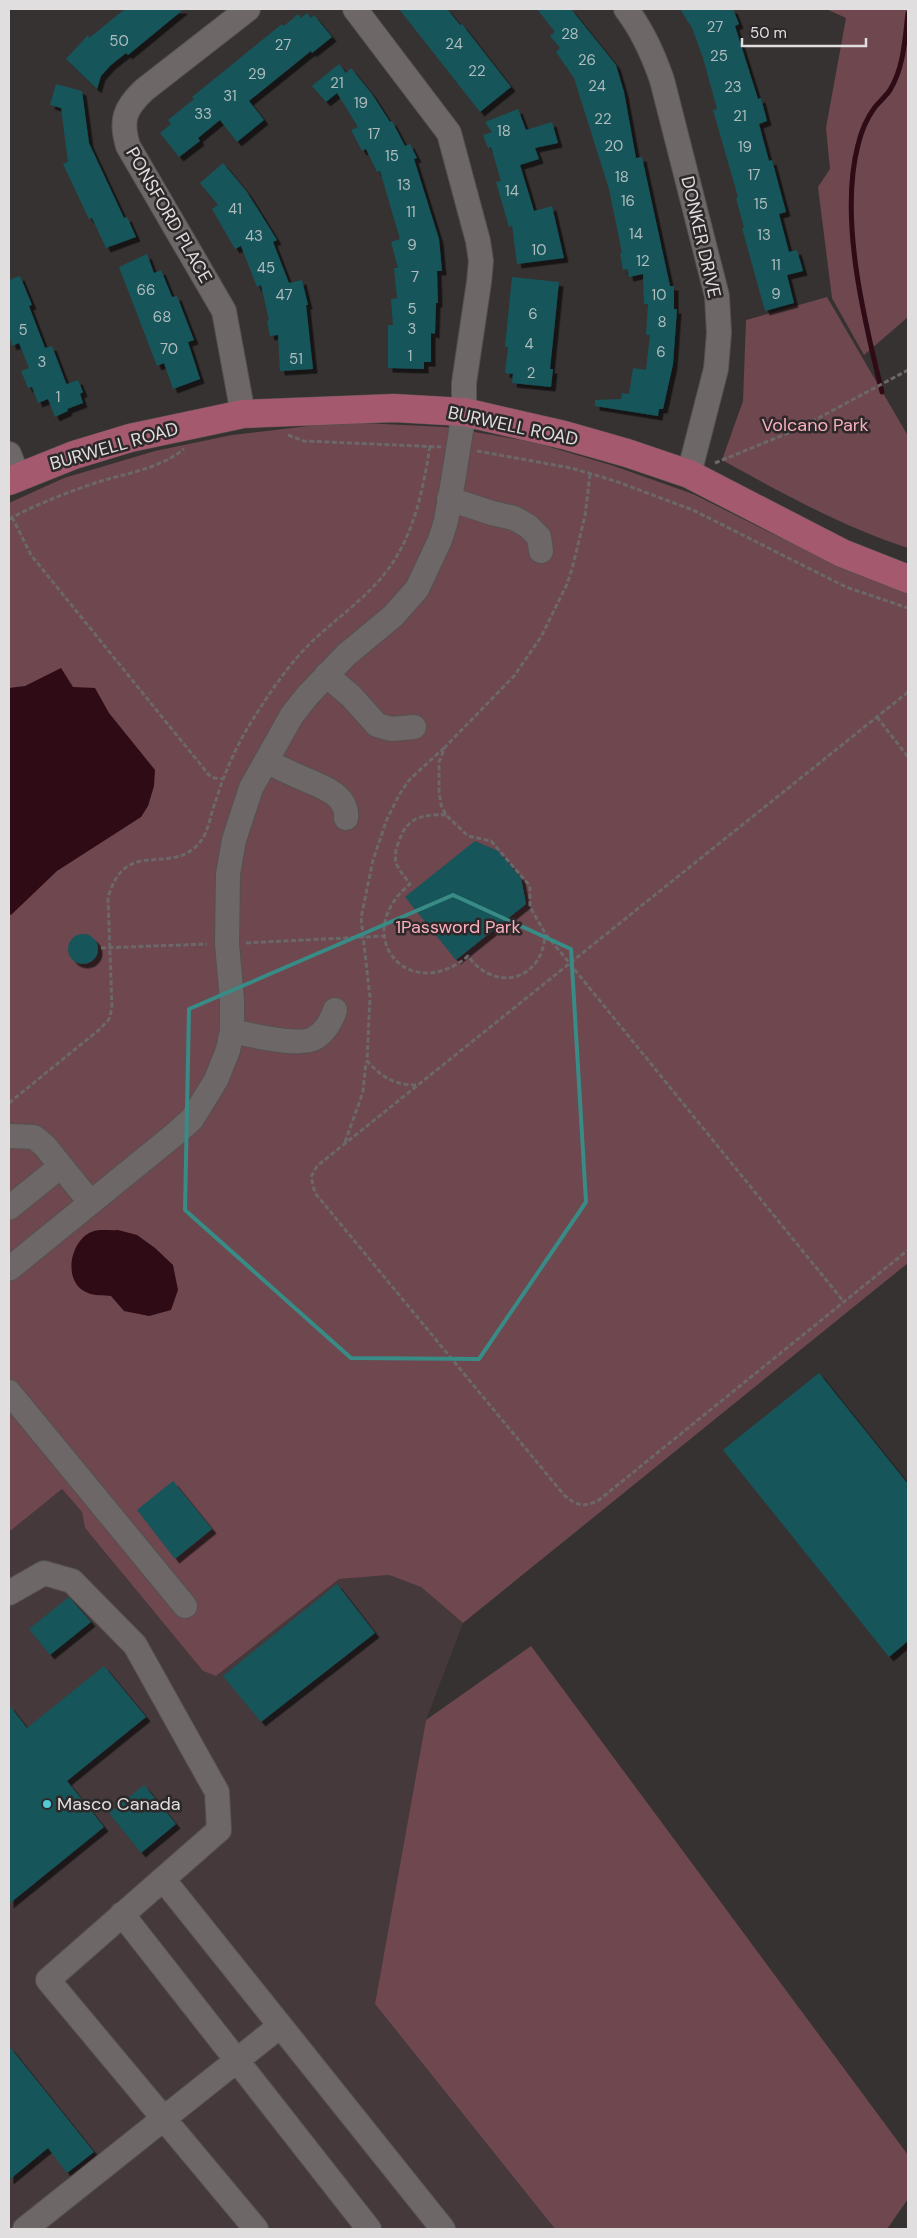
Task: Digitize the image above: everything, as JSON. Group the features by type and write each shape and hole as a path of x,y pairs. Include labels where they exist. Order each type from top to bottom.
{"main road":[{"name":"BURWELL ROAD","path":"12,471 130,438 243,414 394,408 464,412 627,452 689,474 842,553 908,579"}],"street":[{"name":"PONSFORD PLACE","path":"243,414 224,311 128,146 124,119 131,102 144,90 248,9"},
{"path":"9,1270 192,1119 216,1080 228,1050 232,1031 232,1000 227,944 228,874 234,840 251,788 292,716 326,675 346,655 393,616 416,589 440,540 446,521 448,498 464,412 464,383 480,261 478,241 457,159 448,133 355,9"},
{"name":"DONKER DRIVE","path":"626,9 638,24 656,62 717,296 719,333 716,369 689,474"},
{"path":"448,498 492,513 514,518 528,526 539,537 541,551"},
{"path":"326,675 351,696 377,725 391,729 414,727"},
{"path":"266,761 333,792 342,803 347,813 346,818"},
{"path":"232,1031 276,1040 297,1041 314,1039 328,1026 335,1010"},
{"path":"9,1136 34,1137 46,1146 90,1202"},
{"path":"9,1208 61,1166"},
{"path":"9,1392 185,1606"},
{"path":"9,1593 44,1573 72,1581 135,1645 217,1792 220,1830 48,1980 256,2229"},
{"path":"163,1880 443,2229"},
{"path":"122,1914 369,2229"},
{"path":"24,2229 164,2120 280,2026"}],"path":[{"path":"714,464 798,429 908,370"},
{"path":"9,1103 109,1020 112,1008 108,898 112,884 120,872 132,863 171,858 188,853 200,842 209,825 224,779 248,727 279,679 318,636 364,598 384,575 398,554 411,527 420,498 430,446"},
{"path":"344,1144 363,1092 366,1061 370,997 362,918 373,860 388,819 398,795 410,779 445,747 514,676 542,637 572,569 585,516 590,474"},
{"path":"12,517 37,563 209,775 214,778 224,779"},
{"path":"908,692 344,1144 317,1166 312,1172 311,1177 315,1192 564,1495 580,1505 588,1506 599,1500 908,1250"},
{"path":"877,717 908,757"},
{"path":"445,747 439,762 438,778 441,806 446,815 468,836 492,841 530,886 530,908 545,933 844,1302"},
{"path":"446,815 427,815 413,820 404,828 398,842 395,853 397,866 410,884 396,895 388,908 384,925 386,944 392,956 402,966 431,974 447,970 468,956 475,965 489,974 502,978 515,978 527,972 539,958 544,945 545,933"},
{"path":"366,1061 384,1078 403,1085 417,1086"}],"highlighted area":[{"path":"453,895 571,949 586,1202 479,1359 351,1358 185,1210 189,1009"}],"shaded area":[{"path":"61,668 73,687 95,688 109,713 155,770 154,786 148,806 141,817 57,871 11,915 9,912 9,688 25,686"},
{"path":"118,1230 137,1235 155,1248 173,1265 178,1290 171,1310 149,1316 124,1311 111,1296 88,1293 80,1288 74,1280 72,1261 74,1251 79,1242 86,1235 94,1231"},
{"path":"62,1489 82,1512 85,1528 203,1671 216,1676 339,1579 389,1575 421,1587 463,1623 426,1720 375,2004 555,2229 9,2229 9,1532"}],"green space":[{"path":"826,9 908,9 908,317 864,355 832,298 818,187 830,169 826,128 846,18"},
{"name":"Volcano Park","path":"827,297 908,436 908,548 836,520 722,460 743,401 746,320"},
{"name":"1Password Park","path":"342,422 445,427 533,442 614,466 693,494 862,575 908,590 908,1263 463,1623 421,1587 389,1575 339,1579 216,1676 203,1671 85,1528 82,1512 62,1489 9,1532 9,503 64,478 155,451 232,435"},
{"path":"531,1646 908,2155 908,2199 887,2229 555,2229 375,2004 426,1720"}],"building":[{"path":"125,9 184,9 128,55 126,53 111,65 101,76 97,89 66,59 88,35 89,38"},
{"path":"399,9 447,9 460,25 462,24 511,87 480,112"},
{"path":"537,9 571,9 616,65 624,92 636,158 642,157 670,286 674,286 674,309 677,309 673,364 663,409 659,409 658,416 595,406 595,400 621,399 622,393 629,394 633,368 646,370 650,335 646,335 648,304 644,304 643,274 629,277 627,269 623,270 620,253 622,253 609,189 574,78 556,52 560,48 550,36 555,32"},
{"path":"680,9 733,9 739,24 735,26 758,99 761,98 767,121 759,124 769,161 772,160 786,212 779,214 789,252 797,250 803,271 787,275 794,303 765,311 742,228 744,228 736,198 738,197 713,110 717,109 703,58 692,28"},
{"path":"307,13 311,18 314,15 332,37 312,53 311,51 249,101 264,120 237,142 220,120 198,138 200,141 179,157 160,133 171,124 168,120 194,99 192,97 282,24 284,26 298,14 301,18"},
{"path":"339,64 346,73 351,68 372,94 390,122 392,121 405,146 410,144 417,158 414,159 439,239 442,271 437,271 438,303 436,303 435,334 431,333 431,362 424,362 424,369 388,368 388,325 393,325 391,299 397,298 394,268 398,268 391,242 400,239 380,171 377,172 366,149 362,151 351,130 358,127 337,93 326,102 312,86"},
{"path":"56,84 82,91 89,143 124,218 127,217 136,237 106,248 92,218 89,219 63,164 68,162 61,108 50,105"},
{"path":"518,109 526,130 552,122 558,143 535,148 539,159 520,165 534,211 552,206 564,258 517,264 512,226 509,227 496,182 501,181 491,147 488,148 483,135 492,132 485,122"},
{"path":"223,163 247,192 277,240 273,242 289,283 302,280 308,305 306,305 313,369 280,371 278,335 270,336 267,321 269,320 261,285 257,287 241,246 235,249 212,209 218,205 200,183"},
{"path":"147,254 154,273 161,270 172,297 177,296 194,340 188,342 200,379 173,389 164,363 157,366 119,267"},
{"path":"20,276 32,305 29,306 45,348 52,346 66,383 78,380 83,392 80,394 83,403 67,409 68,411 55,417 48,399 38,403 32,387 28,388 21,371 29,368 19,343 12,346 9,336 9,280"},
{"path":"512,277 559,282 550,369 553,369 551,387 512,383 513,374 505,373 508,347 505,347"},
{"path":"475,841 498,851 521,878 526,904 456,960 405,897"},
{"path":"83,934 94,938 98,949 94,960 83,964 72,960 68,949 72,938"},
{"path":"819,1373 908,1484 908,1641 889,1657 723,1450"},
{"path":"173,1481 212,1529 175,1559 137,1510"},
{"path":"337,1584 375,1633 261,1722 223,1676"},
{"path":"69,1597 91,1622 50,1655 29,1629"},
{"name":"Masco Canada","path":"104,1666 146,1717 67,1781 104,1827 9,1904 9,1705 27,1728"},
{"path":"144,1785 176,1824 141,1853 109,1813"},
{"path":"9,2046 94,2152 67,2173 48,2148 9,2180"}],"waterway":[{"path":"882,392 861,301 856,269 852,236 851,204 853,174 858,145 869,116 895,81 903,52 908,13"}],"place":[{"name":"Masco Canada","path":"47,1804"}]}
